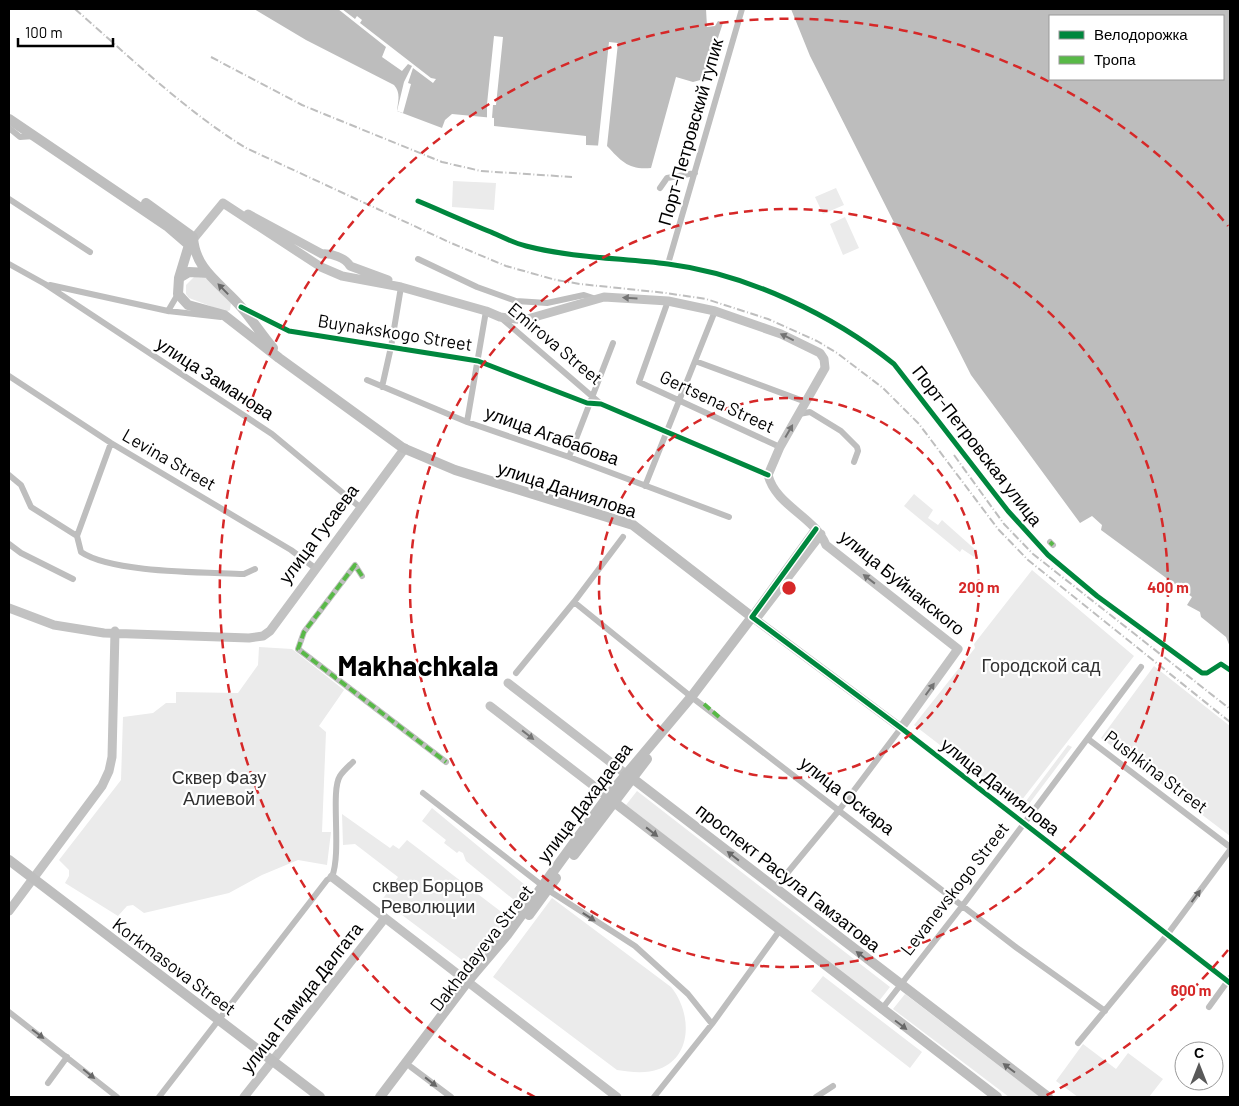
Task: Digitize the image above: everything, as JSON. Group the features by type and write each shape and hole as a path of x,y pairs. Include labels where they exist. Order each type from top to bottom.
{"main road":[{"path":"9,112 35,134"},
{"path":"9,119 35,134 191,241 179,278 178,294"},
{"name":"улица Даниялова","path":"191,241 194,253 208,273 241,307 280,357 404,448"},
{"path":"179,278 189,272 208,273"},
{"name":"улица Даниялова","path":"178,294 188,305 224,315 279,358 404,448 455,470 633,525 754,618"},
{"path":"224,315 236,314 241,307"},
{"name":"улица Дахадаева","path":"380,1097 545,888 628,776 698,700 754,618"},
{"name":"проспект Расула Гамзатова","path":"628,776 1048,1097"},
{"path":"611,799 997,1097"},
{"name":"Korkmasova Street","path":"9,860 320,1097"},
{"name":"Dakhadayeva Street","path":"388,1097 470,983"}],"street":[{"name":"Порт-Петровский тупик","path":"668,264 742,9"},
{"path":"9,128 20,137 35,134"},
{"path":"660,188 667,178 695,173"},
{"path":"9,199 90,252"},
{"name":"Порт-Петровская улица","path":"418,201 524,246 574,256 668,264 703,271 788,300 825,318 873,347 894,364 915,388 1008,511 1050,547 1097,596 1202,673 1208,673 1221,664 1230,670"},
{"path":"191,241 223,203"},
{"path":"223,203 238,208 322,254 328,253 348,262 350,266 401,287"},
{"path":"223,203 321,267 342,276 401,287"},
{"path":"319,264 318,260 322,254"},
{"path":"418,259 477,287 516,301 547,303 584,295 596,299"},
{"name":"улица Заманова","path":"9,264 45,284 272,434 360,508"},
{"path":"346,276 350,266"},
{"name":"улица Заманова","path":"45,284 168,311 219,318 224,315"},
{"path":"382,387 401,287"},
{"name":"Emirova Street","path":"401,287 486,311 500,317 592,400 666,432"},
{"name":"улица Заманова","path":"168,311 178,294"},
{"path":"500,317 524,320 604,297 668,301 715,311 782,334 820,353 825,364 780,447 768,475 774,492 819,532 754,618"},
{"name":"Gertsena Street","path":"668,301 639,382 780,447"},
{"name":"Buynakskogo Street","path":"241,307 289,331 478,361 592,400"},
{"path":"467,422 486,311"},
{"path":"645,486 715,311"},
{"path":"569,457 613,342"},
{"path":"695,361 806,402"},
{"name":"Levina Street","path":"9,376 111,443 283,546 314,567"},
{"name":"улица Агабабова","path":"367,380 467,422 569,457 729,517"},
{"path":"799,414 810,412 841,431 857,447 858,451 854,462"},
{"path":"666,432 768,475"},
{"path":"111,443 77,536 81,552 90,558 140,568 244,574 255,569"},
{"name":"улица Гусаева","path":"115,632 256,636 270,629 314,567 404,448"},
{"path":"9,475 21,485 31,506 77,536"},
{"name":"улица Буйнакского","path":"819,532 826,545 958,649 902,728"},
{"path":"516,673 574,602 622,537"},
{"path":"9,544 20,553 73,579"},
{"path":"362,576 355,565 304,632 298,649 446,762"},
{"name":"улица Гусаева","path":"115,632 249,638 263,636 270,630 314,567"},
{"name":"улица Оскара","path":"574,602 718,717 1105,1012"},
{"path":"9,607 54,623 115,632 112,757 109,771 102,786 9,911"},
{"name":"улица Даниялова","path":"754,618 902,728 1167,935 1230,981"},
{"name":"Levanevskogo Street","path":"882,1010 1141,668"},
{"name":"проспект Расула Гамзатова","path":"508,683 628,776"},
{"path":"490,706 611,799"},
{"path":"774,889 840,809 902,728"},
{"name":"Pushkina Street","path":"1088,739 1230,848"},
{"path":"332,877 338,835 336,787 339,777 353,762"},
{"path":"423,793 545,888 639,949 688,994 712,1024"},
{"path":"1078,1044 1167,935 1230,848"},
{"path":"332,877 617,1097"},
{"path":"158,1097 327,880 332,877"},
{"name":"улица Гамида Далгата","path":"244,1097 385,918"},
{"path":"654,1097 712,1024 780,930"},
{"path":"1209,1007 1230,981"},
{"path":"9,1012 117,1097"},
{"path":"48,1083 67,1057"},
{"path":"411,1067 451,1097"},
{"path":"816,1097 833,1086"}],"green space":[{"path":"453,181 496,183 494,210 452,207"},
{"path":"836,188 844,205 823,214 815,197"},
{"path":"845,217 859,248 843,255 830,224"},
{"path":"194,277 207,278 231,303 230,310 226,312 189,298 186,294 186,285"},
{"path":"914,494 933,510 928,518 938,525 942,520 978,552 974,557 962,549 960,552 904,506"},
{"name":"Городской сад","path":"1032,570 1134,656 1018,805 914,725 975,648 974,644"},
{"name":"Сквер Фазу Алиевой","path":"259,647 292,649 344,690 319,726 326,732 322,832 331,832 327,865 298,860 262,875 229,893 144,913 133,905 127,906 118,916 65,883 69,876 69,870 59,860 121,780 123,717 153,713 166,703 176,703 176,692 238,693 258,665"},
{"path":"1154,666 1230,726 1230,836 1101,738"},
{"path":"1068,745 1072,747 1026,808 1023,805"},
{"path":"637,791 890,987 879,1001 626,805"},
{"path":"432,808 531,890 519,904 466,861 463,853 459,851 457,853 444,843 446,840 422,821"},
{"name":"сквер Борцов Революции","path":"342,814 390,848 393,845 399,849 407,840 508,917 470,966 382,900 398,877 355,844 343,845"},
{"path":"552,898 671,987 678,997 682,1008 686,1032 678,1054 670,1063 649,1072 617,1070 493,977"},
{"path":"823,976 922,1052 910,1068 811,991"},
{"path":"905,994 1040,1097 1009,1097 893,1009"},
{"path":"1083,1044 1116,1069 1128,1053 1163,1079 1149,1097 1078,1097 1056,1081"}],"shaded area":[{"path":"254,9 706,9 707,27 715,26 718,21 723,23 704,79 693,82 676,77 651,168 637,168 626,164 607,146 586,145 586,136 494,126 494,118 452,114 445,120 442,128 397,111 398,94 394,85 306,40"},
{"path":"791,9 1230,9 1230,647 1226,637 1201,617 1200,612 1187,605 1192,597 1101,530 1102,525 1092,516 1080,523 971,375 810,56"}],"pier":[{"path":"338,9 342,9 355,19 357,16 362,20 360,23 431,78 436,79 433,83 413,68 408,83 411,84 403,113 397,111 404,82 412,66 408,64 402,71 382,57 386,47"},
{"path":"494,36 503,37 496,105 493,105 492,118 487,118 487,104"},
{"path":"609,42 618,43 607,146 598,146"}],"railway":[{"path":"75,9 179,100 246,148 451,243 506,266 556,280 706,299 768,319 817,341 837,353 883,388 919,424 998,529 1028,560 1230,722"},
{"path":"211,57 302,105 442,162 481,171 572,177"},
{"path":"954,455 1004,524 1033,554 1230,709"}],"marked path":[{"path":"1050,542 1053,545"},
{"path":"362,576 355,565 304,632 298,649 446,762"},
{"path":"704,704 719,717"}],"cycle path":[{"path":"418,201 526,246 579,255 698,269 758,287 817,313 870,346 894,364 1008,511 1048,555 1097,596 1202,673 1207,673 1221,664 1230,670"},
{"path":"241,307 289,331 478,361 587,403 601,404 768,475"},
{"path":"816,529 752,617 901,728 1230,983"}],"district":[{"name":"Makhachkala","path":"418,666"}]}
